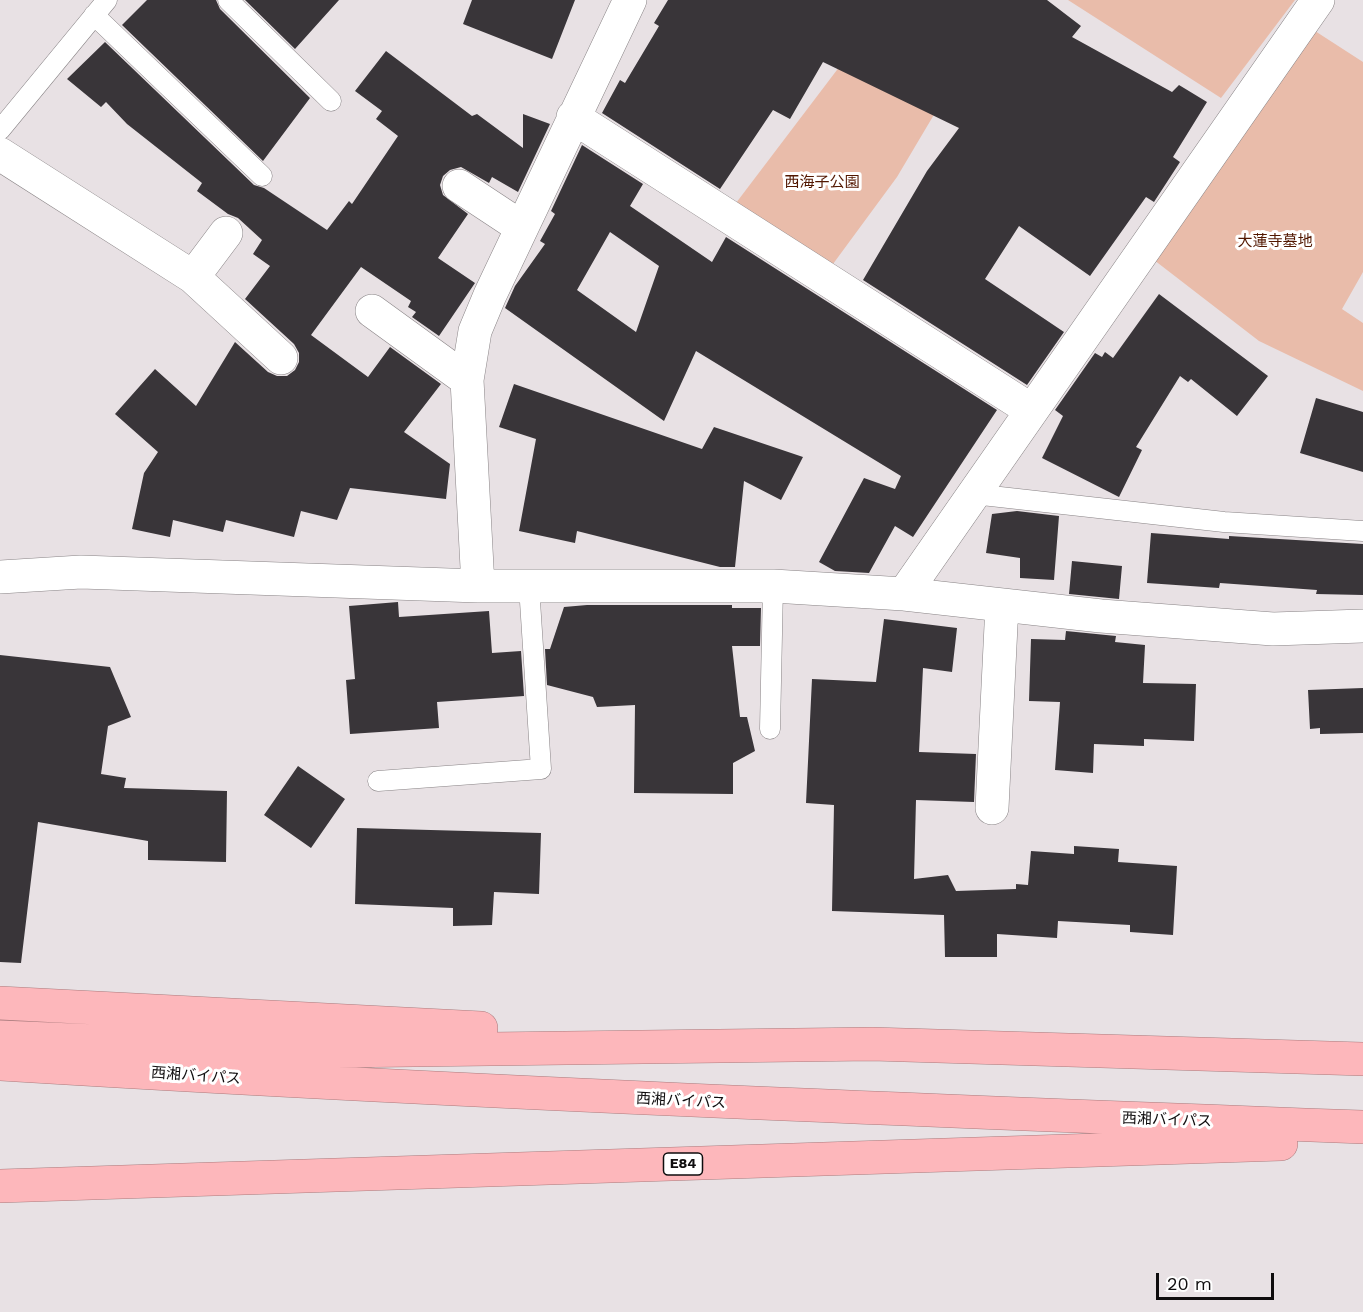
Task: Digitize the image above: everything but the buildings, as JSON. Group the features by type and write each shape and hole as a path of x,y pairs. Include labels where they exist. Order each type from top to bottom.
{"highway":[{"path":"0,1003 341,1022 872,1044"},
{"name":"西湘バイパス","path":"0,1037 337,1050 872,1044 1363,1059"},
{"name":"西湘バイパス","path":"0,1064 327,1084 699,1102 1363,1127"},
{"name":"E84","path":"0,1186 1363,1141"}],"street":[{"path":"478,586 467,380 475,331 521,227 630,0"},
{"path":"904,594 1318,0"},
{"path":"573,117 1031,410"},
{"path":"0,154 193,277 281,358"},
{"path":"459,186 521,227"},
{"path":"193,277 226,233"},
{"path":"372,311 467,380"},
{"path":"0,577 81,572 478,586 773,586 904,594 1101,616 1273,629 1363,626"},
{"path":"992,808 1002,604"}],"lane":[{"path":"0,130 107,0"},
{"path":"228,0 330,101"},
{"path":"94,15 262,176"},
{"path":"973,494 1224,522 1363,531"},
{"path":"378,781 541,769 529,586"},
{"path":"770,729 773,586"}],"green space":[{"name":"西海子公園","path":"1002,0 897,177 833,264 736,203 887,4"},
{"path":"1068,0 1295,0 1221,98"},
{"name":"大蓮寺墓地","path":"1315,31 1363,62 1363,272 1342,309 1363,323 1363,391 1259,341 1154,260"}]}
